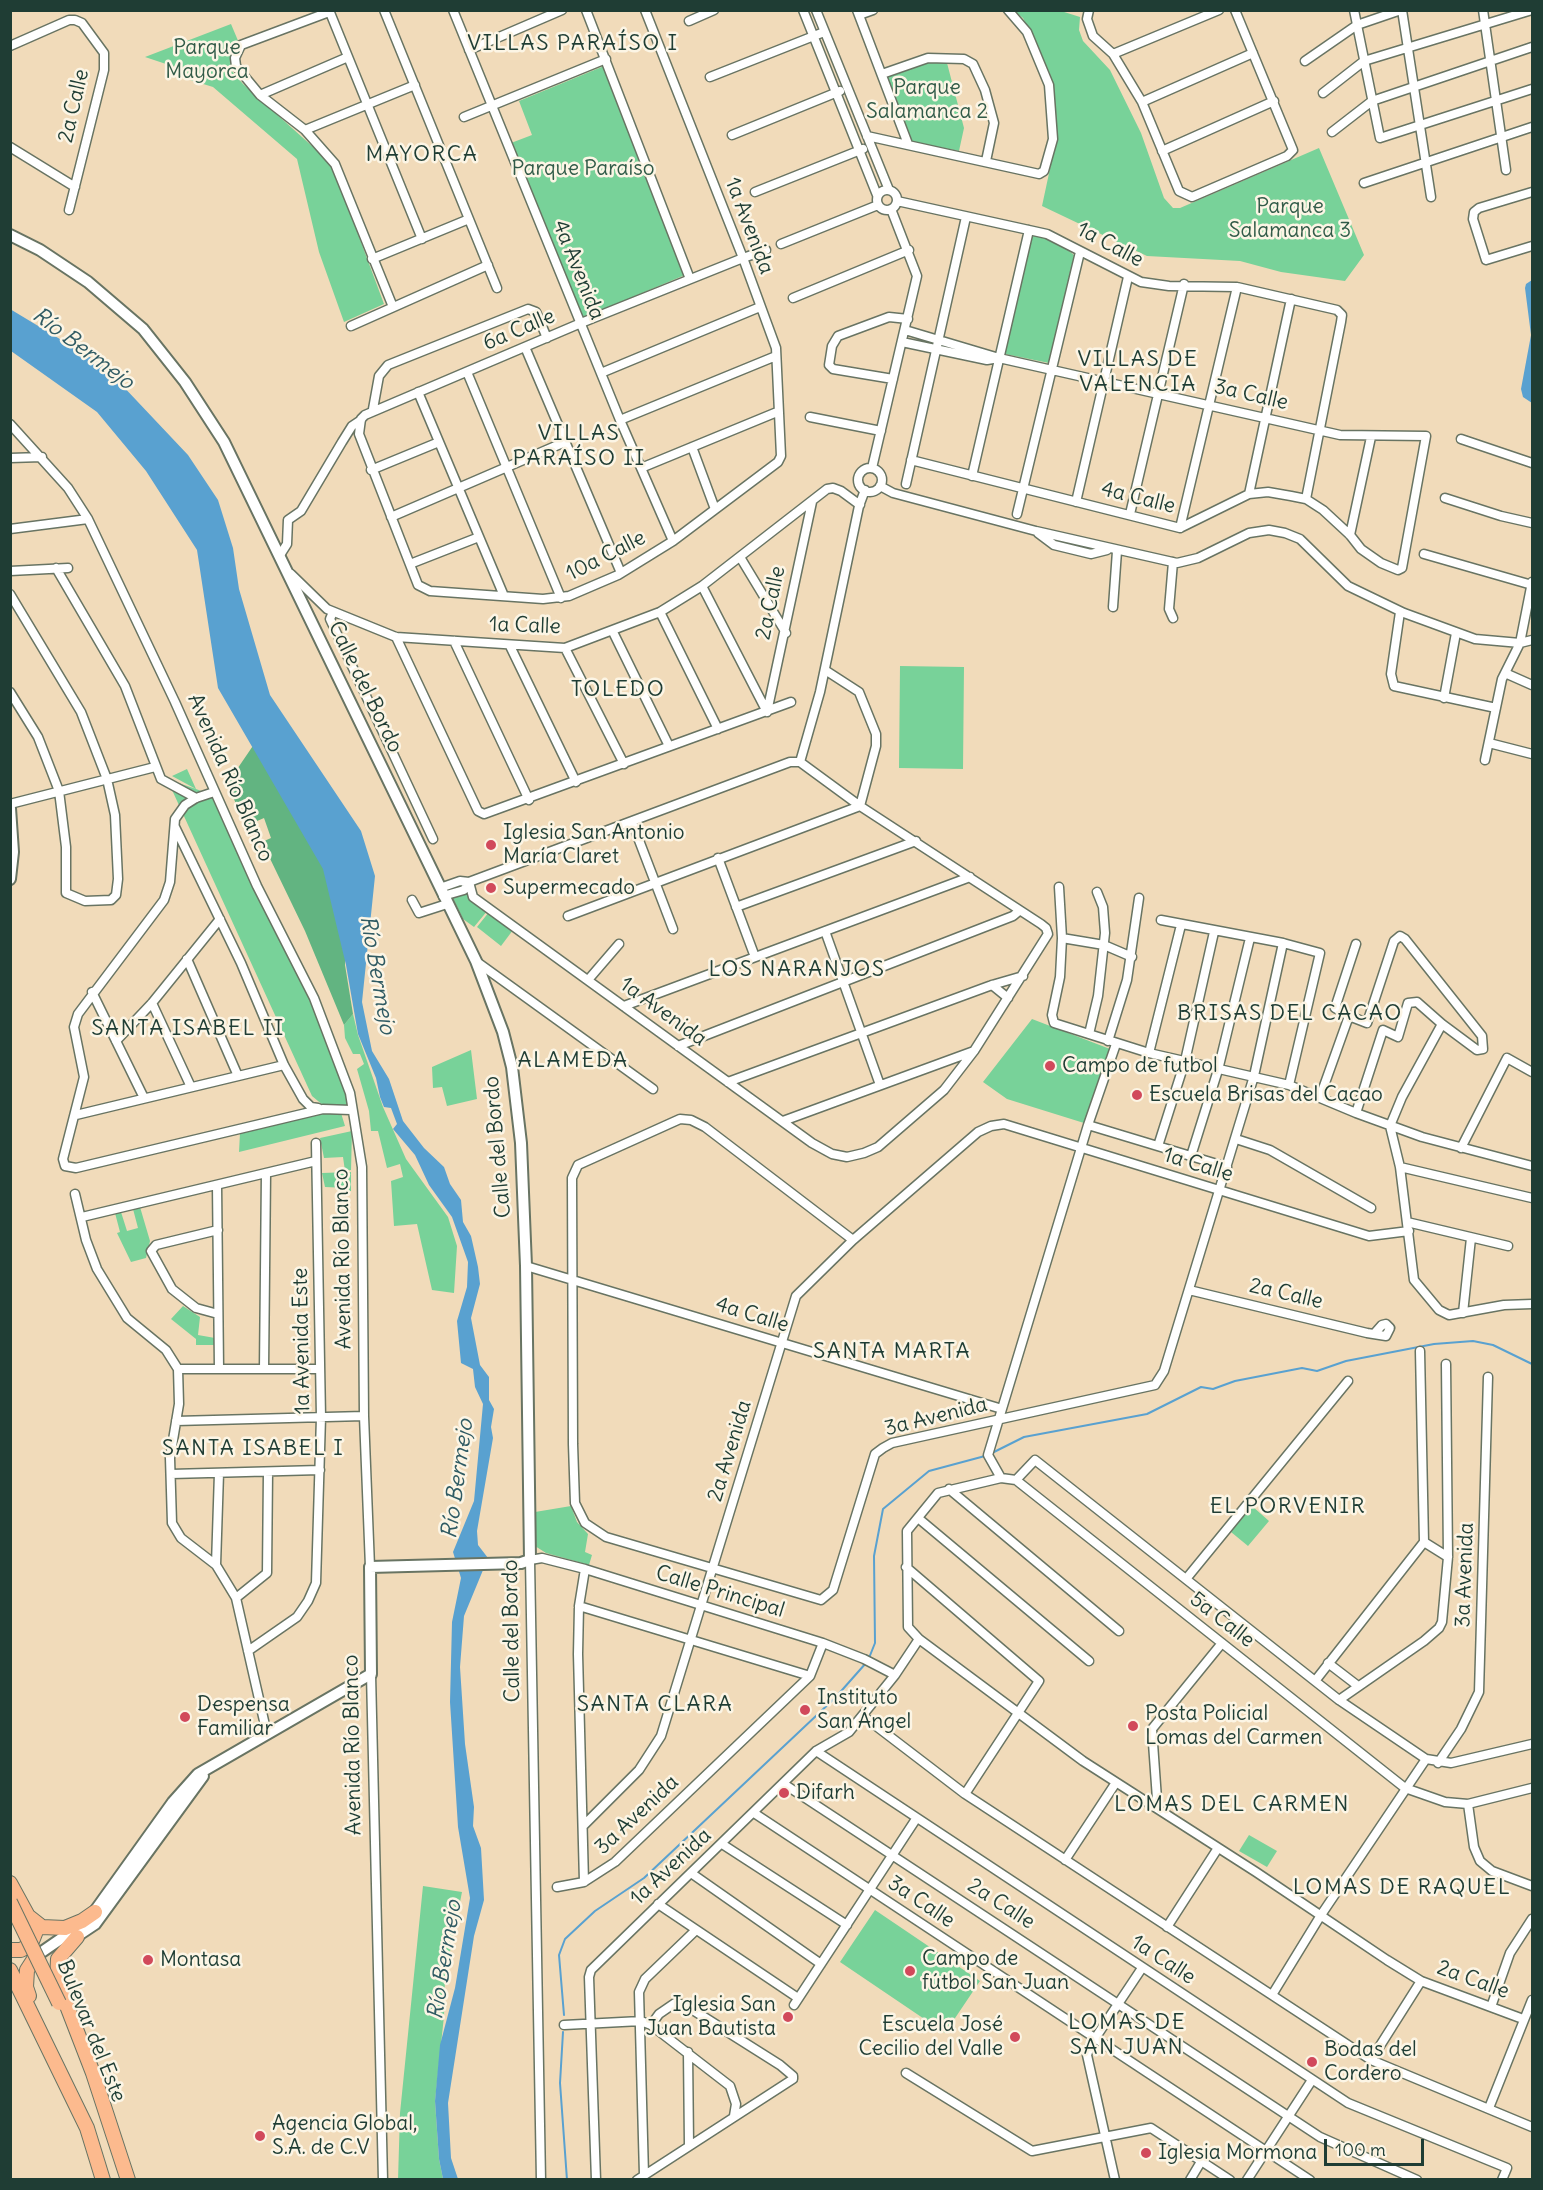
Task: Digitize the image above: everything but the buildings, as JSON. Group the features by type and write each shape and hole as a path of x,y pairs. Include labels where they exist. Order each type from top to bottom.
{"highway":[{"path":"10,1883 25,1912 42,1927 65,1928 82,1921 95,1912"},
{"name":"Bulevar del Este","path":"10,1902 59,2003 83,2063 123,2180"},
{"path":"11,1949 21,1950 32,1944 36,1931 34,1922"},
{"path":"77,1937 58,1959 57,1980 93,2073 128,2180"},
{"path":"11,1949 36,1956 27,1970 27,1991 67,2076 78,2110"},
{"name":"Bulevar del Este","path":"10,1970 87,2128 103,2180"}],"street":[{"path":"384,10 497,288"},
{"name":"4a Avenida","path":"453,10 620,420 673,541"},
{"path":"469,50 562,10"},
{"path":"586,10 690,279"},
{"name":"1a Avenida","path":"645,10 776,348 777,412 781,448 778,462"},
{"path":"689,21 714,10"},
{"path":"803,10 877,195 878,205 884,210 891,209 897,201 895,194 889,190 882,190 877,195"},
{"path":"816,10 889,190"},
{"path":"873,10 858,13 908,144"},
{"path":"867,136 1039,174 1044,171 1053,140 1048,85 1027,32 1008,10"},
{"path":"1089,10 1087,18 1093,36 1113,54 1142,102 1179,191 1187,197 1197,196 1287,156 1293,150 1235,10"},
{"path":"1113,54 1219,10"},
{"path":"1354,10 1380,138 1533,88"},
{"path":"1305,61 1357,25 1402,10 1416,85 1431,197"},
{"path":"1483,10 1506,170"},
{"path":"1323,93 1364,61 1532,10"},
{"path":"393,307 335,164 305,130 260,95 239,72 235,58 241,45 329,11 422,238"},
{"name":"2a Calle","path":"10,46 69,20 75,20 82,23 104,53 105,60 69,210"},
{"path":"710,77 824,32"},
{"path":"1332,132 1372,101 1533,47"},
{"path":"1142,102 1252,53"},
{"path":"260,95 348,57"},
{"path":"882,74 928,58 964,59 973,64 985,90 994,123 986,161"},
{"path":"464,117 606,59"},
{"path":"305,130 415,85"},
{"path":"732,135 847,88"},
{"path":"1162,151 1274,101"},
{"path":"1364,183 1533,127"},
{"path":"755,192 871,146"},
{"path":"10,147 75,187"},
{"path":"1533,192 1479,208 1474,212 1473,219 1486,260 1533,246"},
{"name":"1a Calle","path":"897,201 1060,239 1128,277 1156,285 1237,287 1337,310 1342,315 1320,429"},
{"path":"781,244 878,205"},
{"path":"872,468 908,319 916,276 909,250 891,209"},
{"path":"906,484 966,217"},
{"path":"372,259 469,219"},
{"path":"972,476 1029,230"},
{"name":"Calle del Bordo","path":"10,235 40,250 88,282 143,329 185,382 224,442 476,961 503,1032 512,1067 519,1124 526,1266 541,2180"},
{"name":"6a Calle","path":"280,555 287,544 288,520 300,511 347,434 374,409 581,323 766,250"},
{"path":"793,297 909,250"},
{"path":"1017,514 1080,252"},
{"path":"351,326 488,265"},
{"path":"1076,502 1128,277"},
{"path":"1130,514 1184,284"},
{"path":"1180,528 1187,507 1237,287"},
{"path":"1249,494 1291,299"},
{"path":"601,373 760,307"},
{"path":"374,409 379,376 388,364 528,309 536,312 547,338"},
{"path":"893,379 833,369 829,365 832,346 838,336 889,317 908,319"},
{"name":"3a Calle","path":"905,330 999,358 1158,392 1340,435 1371,437 1426,435 1402,568 1398,570"},
{"name":"3a Calle","path":"902,342 987,360 999,358"},
{"path":"525,347 621,573"},
{"path":"620,420 776,356"},
{"path":"467,372 561,598"},
{"path":"418,392 504,596"},
{"path":"641,468 777,412"},
{"path":"810,417 881,431"},
{"path":"360,422 359,434 371,470 410,564 479,537"},
{"name":"Avenida Río Blanco","path":"10,424 68,488 88,519 175,702 257,886 314,998 350,1093 362,1167 364,1416 370,1567 383,2180"},
{"path":"1306,499 1320,429"},
{"path":"1350,535 1371,437"},
{"path":"1461,439 1533,462"},
{"path":"371,470 439,442"},
{"path":"391,517 565,442"},
{"path":"692,447 715,508"},
{"path":"10,458 42,457"},
{"name":"4a Calle","path":"911,460 1180,528 1249,494 1268,492 1306,499 1350,535 1361,549 1382,563 1398,570"},
{"name":"10a Calle","path":"410,564 418,585 422,589 561,598 621,573 673,541 778,462"},
{"path":"872,468 880,474 880,486"},
{"path":"872,468 864,470 859,476 859,484 865,490 873,491 880,486"},
{"path":"880,486 893,493 1036,531 1054,545 1091,554 1113,550 1173,562 1198,558 1249,533 1269,530 1285,533 1300,539 1348,586 1400,612 1475,639 1520,643 1533,640"},
{"name":"1a Calle","path":"288,572 333,612 396,637 565,648 613,632 660,612 702,586 833,488 860,505"},
{"path":"800,762 807,746 865,490"},
{"path":"1445,498 1501,516 1533,522"},
{"name":"2a Calle","path":"767,712 786,633 812,502"},
{"path":"1187,507 1191,524"},
{"path":"10,529 88,519"},
{"path":"1113,550 1113,607"},
{"path":"1424,554 1532,583 1520,643 1505,673 1485,760"},
{"path":"740,556 786,633"},
{"path":"1173,562 1169,609 1173,618"},
{"path":"56,568 125,686 161,779 196,798"},
{"path":"10,571 68,568"},
{"path":"702,586 767,712"},
{"path":"10,594 81,712 107,779 115,815 118,879 116,895 111,900 86,901 66,893 66,847 59,791 38,737 10,692"},
{"path":"333,612 330,619 433,839"},
{"path":"660,612 718,729"},
{"path":"1400,612 1391,681 1400,690 1496,708"},
{"path":"613,632 669,746"},
{"path":"1444,698 1456,633"},
{"path":"396,637 480,813 529,800 791,702"},
{"path":"454,641 529,800"},
{"path":"510,646 576,782"},
{"path":"565,648 624,764"},
{"path":"825,670 859,692 876,734 876,746 860,806"},
{"path":"1505,673 1533,685"},
{"path":"1488,743 1533,754"},
{"path":"412,900 419,913 444,896 464,890 470,882 789,762 800,762 860,806 916,840 970,877 1016,913 1046,928 1048,934 974,1051 783,1121"},
{"path":"10,804 155,768"},
{"path":"214,792 196,798 185,806 175,819 170,882 164,900 78,1014 74,1027 84,1077 63,1159 64,1166 76,1168 323,1109"},
{"path":"568,916 655,881 860,806"},
{"path":"10,808 13,852 10,879"},
{"path":"632,822 673,929"},
{"path":"175,826 220,919 284,1065 303,1099 311,1107 351,1110"},
{"path":"736,907 916,840"},
{"path":"718,858 755,957"},
{"path":"624,1005 970,877"},
{"name":"1a Avenida","path":"470,882 473,897 822,1150 847,1156 878,1147 919,1114 944,1090 974,1051"},
{"path":"1059,887 1062,938 1060,977 1052,1015 1054,1023 1149,1053 1289,1084 1356,1113 1422,1137 1533,1166"},
{"path":"1089,1034 1098,996 1104,945 1103,907 1098,892"},
{"path":"1001,1478 988,1455 1112,1042 1132,957 1138,898"},
{"path":"678,1046 1016,913"},
{"path":"116,1041 152,1003 220,919"},
{"path":"1161,920 1214,932 1283,943 1320,953 1289,1084"},
{"path":"1149,1053 1181,925"},
{"path":"825,931 880,1085"},
{"path":"1158,1146 1185,1061 1214,932"},
{"path":"1356,944 1335,1008 1349,1016 1398,1037 1408,1003 1417,1002 1477,1050 1483,1049 1482,1036 1405,939 1400,936 1394,941 1367,1023"},
{"path":"1062,938 1104,945 1132,957"},
{"path":"1191,1156 1218,1070 1250,938"},
{"path":"1189,1290 1254,1076 1283,943"},
{"path":"588,980 619,944"},
{"path":"187,959 238,1076"},
{"path":"476,961 653,1089"},
{"path":"728,1082 992,985 1023,976"},
{"path":"992,985 1008,998"},
{"path":"92,993 144,1098"},
{"path":"152,1003 191,1087"},
{"path":"1320,1097 1349,1016"},
{"path":"1442,1024 1402,1097 1390,1126 1400,1167 1414,1280 1440,1310 1449,1314 1504,1305 1533,1304"},
{"path":"1356,1113 1383,1030"},
{"path":"1461,1148 1507,1058 1533,1072"},
{"path":"76,1114 284,1065"},
{"path":"713,1569 597,1533 585,1523 575,1503 572,1280 572,1178 574,1169 581,1162 680,1119 691,1120 705,1127 853,1240"},
{"name":"1a Calle","path":"978,1132 991,1126 1004,1124 1369,1236 1408,1226"},
{"path":"1088,1125 1227,1167"},
{"name":"2a Avenida","path":"583,1826 639,1770 652,1753 665,1724 796,1296 853,1240 978,1132"},
{"path":"1236,1139 1270,1150 1371,1208"},
{"name":"1a Avenida Este","path":"248,1651 297,1617 308,1601 316,1582 321,1417 316,1143"},
{"path":"81,1217 316,1161"},
{"path":"1400,1167 1533,1198"},
{"path":"264,1369 266,1173"},
{"path":"217,1185 219,1369"},
{"path":"75,1194 86,1240 98,1269 127,1318 166,1350 177,1370 180,1382 170,1458 172,1522 176,1532 216,1565 236,1598 267,1734"},
{"path":"1408,1226 1508,1246"},
{"path":"218,1230 156,1245 151,1251 172,1289 196,1308 219,1314"},
{"path":"1463,1313 1471,1238"},
{"name":"4a Calle","path":"526,1266 1002,1409"},
{"name":"2a Calle","path":"1189,1290 1374,1334"},
{"name":"3a Avenida","path":"713,1569 816,1600 825,1598 833,1590 875,1455 892,1443 1146,1388 1155,1384 1164,1371 1189,1290"},
{"path":"1315,1681 1424,1542 1420,1351"},
{"name":"3a Avenida","path":"1340,1700 1439,1628 1448,1557 1446,1364"},
{"path":"177,1370 320,1369"},
{"name":"3a Avenida","path":"1438,1763 1461,1729 1479,1692 1488,1377"},
{"path":"1186,1579 1348,1381"},
{"path":"176,1421 364,1416"},
{"path":"965,1794 1039,1681 906,1567 907,1531 938,1493 1001,1478 1016,1480 1035,1460 1315,1681 1426,1759 1438,1763 1473,1759 1533,1744"},
{"path":"171,1474 320,1470"},
{"path":"236,1598 267,1572 268,1472"},
{"path":"216,1565 219,1473"},
{"name":"5a Calle","path":"1016,1480 1405,1788"},
{"path":"949,1489 1119,1631"},
{"path":"918,1518 1089,1661"},
{"path":"1424,1542 1448,1557"},
{"name":"Calle Principal","path":"530,1560 542,1558 585,1569 823,1643 868,1661 894,1676"},
{"path":"370,1567 506,1564 530,1560"},
{"name":"2a Calle","path":"906,1567 908,1627 919,1639 1018,1715 1115,1784 1321,1914 1421,1981 1523,2019"},
{"path":"584,1882 579,1743 579,1606 585,1569"},
{"path":"579,1606 810,1676"},
{"name":"1a Avenida","path":"596,2180 589,1977 591,1970 784,1784 816,1750 849,1732 894,1676 919,1639"},
{"name":"3a Avenida","path":"557,1887 584,1882 615,1862 810,1676 823,1643"},
{"path":"1152,1806 1157,1799 1152,1729 1222,1643"},
{"path":"1328,1663 1358,1686"},
{"path":"36,1956 90,1919 173,1802 198,1774 204,1773 371,1674"},
{"name":"1a Calle","path":"863,1716 965,1794 1371,2060 1533,2127"},
{"name":"1a Calle","path":"816,1750 916,1819 1347,2103 1508,2168 1502,2180"},
{"path":"1272,1995 1321,1914 1426,1759"},
{"path":"36,1956 77,1937 99,1918 202,1779 204,1773"},
{"name":"2a Calle","path":"784,1784 1320,2138 1417,2180"},
{"path":"1065,1860 1115,1784"},
{"path":"1405,1788 1445,1802 1468,1804 1533,1788"},
{"path":"1468,1804 1476,1855 1480,1861 1492,1871 1533,1886"},
{"name":"3a Calle","path":"754,1813 1310,2180"},
{"path":"658,1904 796,2002 916,1819"},
{"path":"722,1844 847,1925"},
{"path":"1167,1927 1218,1848"},
{"path":"691,1873 821,1964"},
{"path":"1491,2007 1506,1961 1522,1931 1533,1919"},
{"path":"641,2177 641,1985 696,1930"},
{"path":"1115,2180 1087,2055 1095,2038 1142,1968"},
{"path":"1371,2060 1421,1981"},
{"path":"1489,2108 1523,2019 1533,2000"},
{"path":"641,2177 791,2081 793,2076 780,2065 685,2005 675,2003 659,2014 651,2025"},
{"path":"564,2025 641,2021 651,2025 730,2086 736,2104 734,2116"},
{"path":"688,2052 689,2145"},
{"path":"906,2073 1032,2151 1151,2128 1230,2180"},
{"path":"1247,2180 1312,2080"},
{"path":"1190,2180 1202,2160"}],"green space":[{"name":"Parque Salamanca 3","path":"1014,11 1061,11 1080,17 1079,30 1083,41 1110,70 1141,133 1164,198 1173,208 1180,208 1319,148 1364,255 1345,281 1281,272 1240,261 1147,256 1042,206 1057,136 1056,111 1050,74 1023,18"},
{"name":"Parque Mayorca","path":"231,24 239,43 231,54 231,70 243,84 332,164 384,304 344,322 319,252 297,159 213,87 174,75 175,67 145,57"},
{"name":"Parque Salamanca 2","path":"925,63 947,63 964,128 959,151 912,142 887,77"},
{"name":"Parque Paraíso","path":"604,66 685,275 583,318 511,143 532,135 519,101"},
{"path":"1032,233 1059,243 1074,255 1049,363 1005,354"},
{"path":"900,666 964,667 963,769 899,768"},
{"path":"263,731 345,895 345,965 353,1014 344,1025 305,931 262,842 271,838 264,818 248,825 243,816 248,813 245,805 238,808 227,784"},
{"path":"187,769 196,789 172,776"},
{"path":"167,779 204,792 214,790 312,999 348,1096 346,1108 324,1106 312,1096"},
{"path":"463,890 488,910 474,927 463,919 452,896"},
{"path":"489,912 513,930 501,946 477,927"},
{"path":"353,1014 383,1107 406,1159 448,1217 457,1246 454,1293 432,1290 417,1224 394,1226 391,1181 403,1177 400,1164 387,1168 378,1131 371,1131 369,1111 357,1069 364,1064 360,1054 353,1054 345,1038 344,1025"},
{"name":"Campo de futbol","path":"1032,1019 1110,1049 1084,1123 1007,1099 983,1082"},
{"path":"471,1050 477,1099 447,1106 442,1087 433,1088 432,1067"},
{"path":"341,1113 345,1126 239,1152 240,1133 315,1114"},
{"path":"352,1131 351,1170 345,1171 343,1157 324,1158 320,1138"},
{"path":"351,1172 351,1191 347,1188 325,1187 322,1173"},
{"path":"140,1207 150,1241 146,1258 131,1262 117,1233 120,1232 115,1213 121,1212 127,1231 138,1228 133,1209"},
{"path":"183,1306 200,1317 198,1335 215,1338 214,1345 196,1345 196,1339 171,1319"},
{"path":"571,1506 577,1522 588,1534 585,1552 592,1555 589,1565 546,1553 535,1546 535,1512"},
{"path":"1252,1506 1269,1521 1248,1546 1231,1532"},
{"path":"1249,1835 1277,1851 1267,1867 1239,1851"},
{"path":"423,1886 462,1892 445,1977 444,2016 435,2101 439,2159 443,2179 398,2180 400,2113"},
{"name":"Campo de fútbol San Juan","path":"875,1910 980,1981 945,2033 840,1962"}],"water":[{"path":"1532,280 1532,403 1523,397 1521,389 1531,335 1525,288 1526,284"},
{"path":"10,309 103,365 188,455 218,500 233,548 239,589 270,695 361,831 375,876 362,1002 372,1051 389,1079 403,1121 424,1148 444,1167 450,1184 461,1200 463,1222 471,1236 480,1284 471,1318 480,1365 489,1377 489,1400 494,1409 491,1427 493,1438 477,1531 478,1545 488,1558 464,1616 460,1667 465,1744 474,1807 473,1826 481,1848 484,1900 474,1936 448,2103 451,2158 458,2179 443,2179 439,2159 435,2101 440,2045 455,1988 470,1898 458,1827 450,1702 452,1622 461,1578 453,1552 474,1501 483,1404 475,1387 473,1369 461,1363 457,1321 467,1287 468,1262 452,1217 429,1185 415,1155 393,1129 397,1124 391,1108 384,1107 380,1097 376,1078 358,1034 346,965 323,869 218,688 197,550 146,471 97,412 11,351"}],"waterway":[{"path":"990,1454 1024,1437 1147,1414 1201,1387 1213,1389 1235,1381 1302,1368 1317,1371 1346,1361 1434,1344 1473,1341 1493,1345 1532,1364"},
{"path":"869,1658 875,1643 874,1556 883,1509 929,1471 985,1456"},
{"path":"564,2015 559,1955 565,1939 595,1911 644,1878 835,1698 866,1663"},
{"path":"563,2032 560,2083 567,2180"}],"place":[{"name":"Iglesia San Antonio María Claret","path":"491,845"},
{"name":"Supermecado","path":"491,888"},
{"name":"Campo de futbol","path":"1050,1066"},
{"name":"Escuela Brisas del Cacao","path":"1137,1095"},
{"name":"Instituto San Ángel","path":"805,1710"},
{"name":"Despensa Familiar","path":"185,1717"},
{"name":"Posta Policial Lomas del Carmen","path":"1133,1726"},
{"name":"Difarh","path":"784,1793"},
{"name":"Montasa","path":"148,1960"},
{"name":"Campo de fútbol San Juan","path":"910,1971"},
{"name":"Iglesia San Juan Bautista","path":"788,2017"},
{"name":"Escuela José Cecilio del Valle","path":"1015,2037"},
{"name":"Bodas del Cordero","path":"1312,2062"},
{"name":"Agencia Global, S.A. de C.V","path":"260,2136"},
{"name":"Iglesia Mormona","path":"1146,2153"}],"district":[{"name":"VILLAS PARAÍSO I","path":"573,44"},
{"name":"MAYORCA","path":"422,155"},
{"name":"VILLAS DE VALENCIA","path":"1138,372"},
{"name":"VILLAS PARAÍSO II","path":"579,446"},
{"name":"TOLEDO","path":"618,690"},
{"name":"LOS NARANJOS","path":"797,970"},
{"name":"BRISAS DEL CACAO","path":"1290,1014"},
{"name":"SANTA ISABEL II","path":"188,1029"},
{"name":"ALAMEDA","path":"573,1061"},
{"name":"SANTA MARTA","path":"892,1352"},
{"name":"SANTA ISABEL I","path":"253,1449"},
{"name":"EL PORVENIR","path":"1288,1507"},
{"name":"SANTA CLARA","path":"655,1705"},
{"name":"LOMAS DEL CARMEN","path":"1232,1805"},
{"name":"LOMAS DE RAQUEL","path":"1402,1888"},
{"name":"LOMAS DE SAN JUAN","path":"1127,2036"}],"water label":[{"name":"Río Bermejo","path":"83,349"},
{"name":"Río Bermejo","path":"377,975"},
{"name":"Río Bermejo","path":"458,1479"},
{"name":"Río Bermejo","path":"445,1960"}]}
